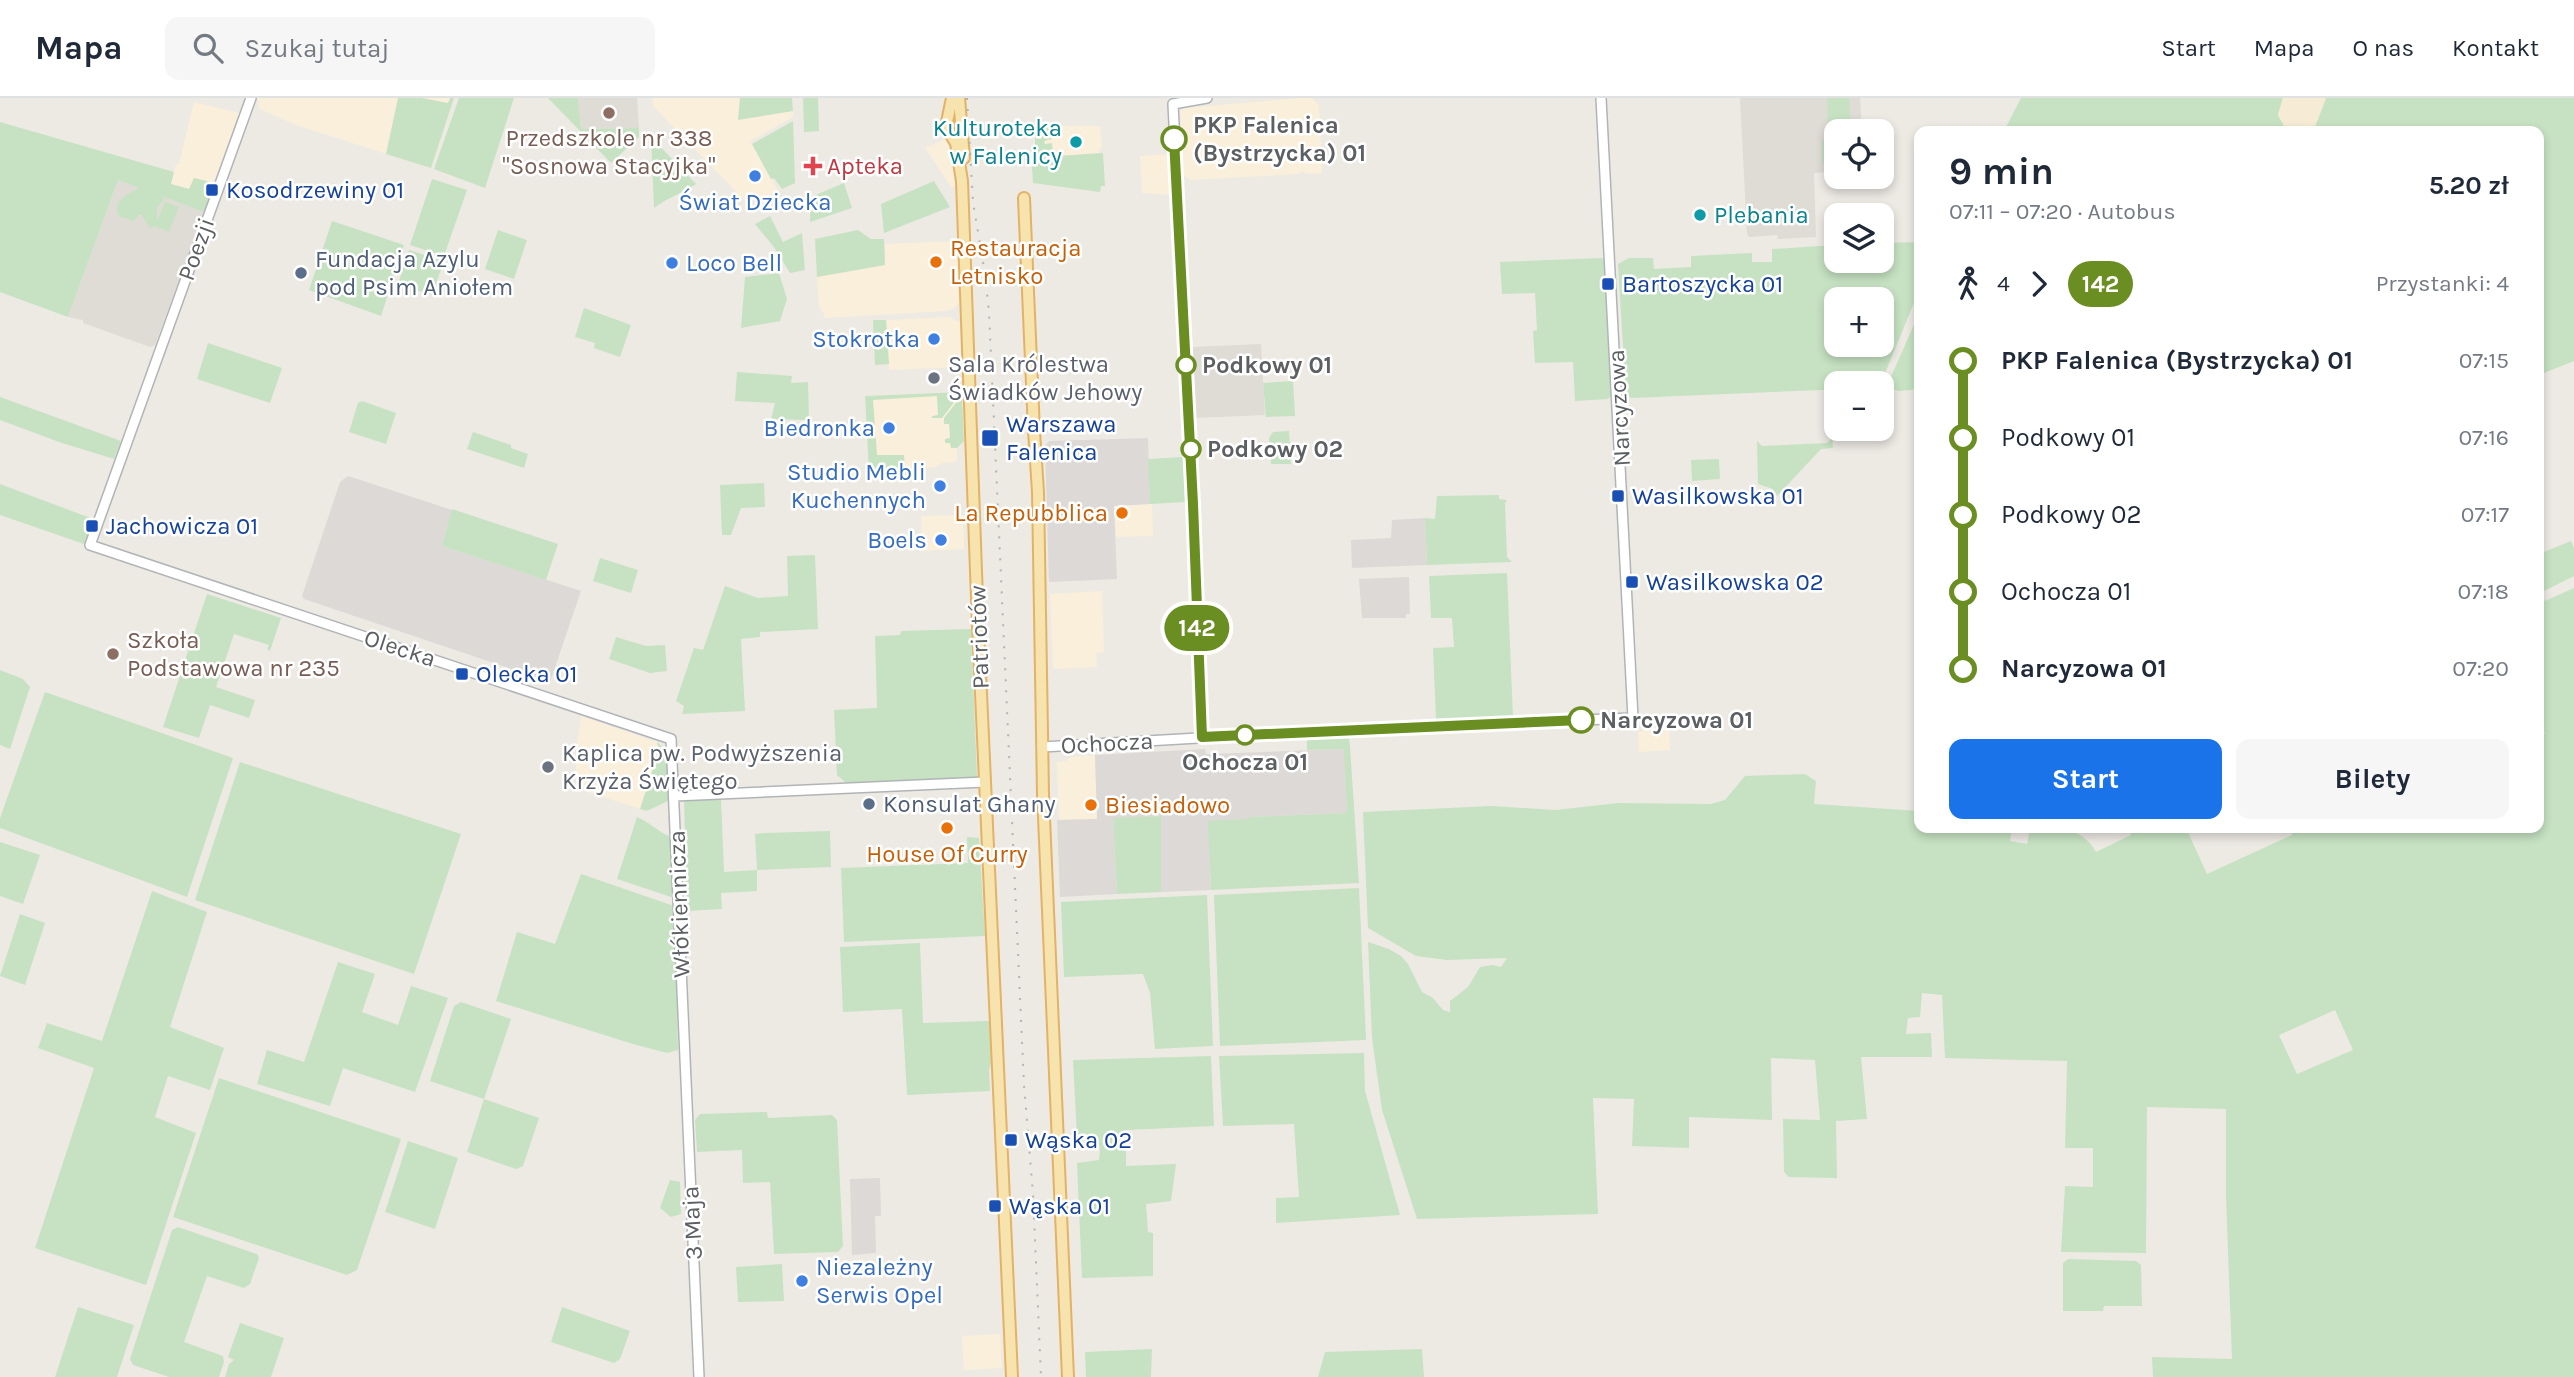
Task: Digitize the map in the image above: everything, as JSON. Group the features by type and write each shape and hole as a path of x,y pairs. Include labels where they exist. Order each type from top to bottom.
{"main road":[{"path":"952,98 946,128 958,134 961,117 959,98"},
{"path":"948,120 953,116 961,117"},
{"name":"Patriotów","path":"958,134 956,143 962,181 985,782 1012,1377"},
{"path":"1024,198 1041,547 1042,747 1068,1377"}],"street":[{"name":"Poezji","path":"90,545 251,98"},
{"path":"1202,737 1173,104 1207,98"},
{"name":"Narcyzowa","path":"1601,98 1633,718"},
{"name":"Olecka","path":"90,545 671,739"},
{"name":"Ochocza","path":"1042,747 1202,737 1633,718"},
{"name":"Włókiennicza","path":"671,739 685,1070"},
{"path":"675,796 985,782"},
{"name":"3 Maja","path":"685,1070 699,1377"}],"shaded area":[{"path":"257,98 454,98 431,168 296,125 260,109"},
{"name":"Przedszkole nr 338 \"Sosnowa Stacyjka\"","path":"578,98 637,98 639,128 581,129"},
{"path":"653,98 740,98 738,119 793,111 793,117 750,141 778,191 757,200 744,200 653,106"},
{"path":"1312,98 1319,105 1322,173 1307,174 1303,171 1297,174 1191,180 1183,175 1180,111 1185,108"},
{"path":"1740,98 1860,98 1861,119 1824,119 1824,172 1814,173 1816,237 1778,239 1777,235 1749,237"},
{"path":"194,102 239,113 214,183 194,178 190,189 171,184 176,164 179,164"},
{"path":"1037,126 1100,126 1102,148 1099,153 1032,158"},
{"path":"945,139 952,154 955,187 951,187 925,148"},
{"path":"1169,154 1171,195 1142,193 1140,156"},
{"path":"118,180 204,212 155,345 150,347 83,323 83,320 68,317"},
{"path":"957,241 959,303 953,309 824,318 824,313 819,308 817,277 885,265 885,244"},
{"path":"950,317 960,323 961,367 889,370 886,320"},
{"path":"1261,344 1265,415 1194,418 1193,347"},
{"path":"962,392 964,441 957,448 955,462 942,463 936,467 869,472 865,396"},
{"path":"1148,438 1150,504 1114,506 1117,579 1049,582 1045,446 1049,441"},
{"path":"348,476 452,510 442,546 581,591 550,682 304,599 302,596 340,482"},
{"path":"1152,504 1153,536 1116,537 1114,505"},
{"path":"963,515 964,549 922,551 921,516"},
{"path":"1425,518 1427,565 1352,568 1351,540 1391,538 1392,520"},
{"path":"1409,577 1410,614 1406,614 1406,618 1362,618 1359,579"},
{"path":"1102,591 1104,652 1096,653 1097,667 1053,669 1050,594"},
{"path":"581,716 657,742 659,750 640,809 576,788 576,755"},
{"path":"1669,719 1670,750 1639,752 1638,732 1643,731 1643,720"},
{"path":"1205,749 1206,754 1345,749 1347,813 1250,817 1210,875 1211,890 1161,892 1160,816 1113,819 1117,894 1060,897 1057,820 1097,819 1095,755"},
{"path":"1095,755 1097,819 1059,820 1057,762 1071,757"},
{"path":"880,1178 881,1216 875,1216 876,1253 852,1255 850,1179"},
{"path":"1000,1334 1002,1368 964,1370 962,1336"}],"green space":[{"path":"398,98 422,98 448,103 450,98 454,98 431,168 386,154"},
{"path":"459,98 514,98 485,188 434,169"},
{"path":"548,98 578,98 581,129 639,128 639,137 611,163"},
{"path":"740,98 792,98 793,111 738,120"},
{"path":"803,98 818,98 819,131 804,132"},
{"path":"1827,98 1849,98 1850,119 1828,119"},
{"path":"2021,98 2283,98 2278,115 2284,126 2007,126"},
{"path":"2326,98 2574,98 2574,361 2544,373 2544,126 2315,126"},
{"path":"793,121 795,183 782,189 774,178 771,179 752,144"},
{"path":"0,122 174,172 171,184 189,189 194,178 214,183 204,212 161,196 164,200 157,207 157,221 165,202 179,207 169,232 155,226 150,228 142,215 138,215 134,221 119,216 119,202 139,188 118,180 68,317 0,292"},
{"path":"1031,126 1035,126 1035,132 1038,131 1037,126 1050,127 1052,139 1044,141 1045,144 1052,143 1053,154 1043,151 1043,157 1103,153 1105,186 1101,186 1100,192 1033,183 1031,149 1035,147 1035,134 1031,133"},
{"path":"651,137 696,184 654,208"},
{"path":"1822,140 1824,163 1822,163"},
{"path":"432,179 467,190 444,256 410,245"},
{"path":"934,181 950,207 884,233 881,204"},
{"path":"844,183 852,208 810,222 811,197"},
{"path":"770,216 783,242 802,233 805,270 790,273 755,224"},
{"path":"332,221 404,245 381,316 309,290"},
{"path":"498,230 527,240 514,279 485,269"},
{"path":"858,230 871,239 884,239 885,265 817,277 815,239"},
{"path":"1914,242 1914,303 1894,351 1894,287 1824,287 1824,357 1892,357 1886,371 1824,371 1824,390 1631,398 1626,394 1618,264 1629,258 1653,258 1654,269 1691,267 1691,256 1752,253 1752,262 1772,262 1772,249 1824,246 1824,273 1894,273 1894,243"},
{"path":"409,250 444,261 432,295 398,284"},
{"path":"1602,258 1606,263 1613,394 1608,399 1575,401 1573,362 1535,363 1535,293 1502,294 1500,262"},
{"path":"779,273 787,299 780,321 741,328 745,277"},
{"path":"584,308 631,325 620,357 594,348 595,343 575,337"},
{"path":"873,320 886,320 889,364 875,365"},
{"path":"1914,325 1914,390 1894,390 1894,371"},
{"path":"208,343 282,368 270,403 197,379"},
{"path":"737,372 792,376 791,383 808,382 809,420 771,419 775,403 735,401"},
{"path":"1293,381 1295,416 1266,417 1263,383"},
{"path":"962,392 942,418 932,418 938,415 937,396 873,400 877,455 904,455 905,468 869,472 865,396"},
{"path":"962,395 964,441 957,448 951,448 950,443 945,443 945,439 950,438 949,424 944,424 944,418"},
{"path":"0,397 121,441 114,459 0,420"},
{"path":"362,401 396,413 386,444 349,432 358,403"},
{"path":"1289,431 1291,464 1271,464 1269,438 1273,432"},
{"path":"473,432 528,454 524,468 467,449"},
{"path":"1757,441 1762,446 1832,441 1833,448 1821,449 1777,496 1773,489 1758,484"},
{"path":"1183,457 1185,502 1150,504 1148,459"},
{"path":"1719,459 1720,479 1692,481 1691,460"},
{"path":"764,483 765,507 741,508 731,535 722,535 720,485"},
{"path":"0,484 93,519 84,544 0,515"},
{"path":"1499,495 1499,499 1507,500 1507,557 1512,562 1427,565 1425,518 1435,519 1437,496"},
{"path":"452,509 558,544 546,580 442,546"},
{"path":"2571,541 2574,548 2574,576 2544,591 2544,552"},
{"path":"815,555 818,629 760,632 760,637 741,639 745,711 682,714 684,706 676,701 694,648 703,650 725,586 758,598 788,596 787,556"},
{"path":"600,558 638,570 631,593 593,581"},
{"path":"1507,573 1513,717 1436,720 1433,648 1454,647 1452,618 1431,618 1429,576"},
{"path":"2574,588 2574,1377 2153,1377 2152,1357 2232,1359 2226,1197 2226,1109 2147,1107 2146,1253 2061,1252 2065,1186 2093,1187 2093,1148 2065,1148 2067,1061 1945,1058 1942,995 1922,993 1920,1017 1908,1018 1906,1034 1931,1033 1932,1057 1861,1057 1867,1119 1836,1121 1837,1178 1789,1177 1784,1172 1783,1119 1820,1120 1815,1060 1771,1058 1772,1120 1689,1117 1689,1148 1632,1146 1634,1099 1593,1098 1598,1214 1417,1219 1382,1110 1372,1038 1368,942 1401,956 1422,992 1433,998 1443,1010 1450,1012 1450,1001 1468,987 1480,967 1501,967 1507,958 1447,960 1416,956 1368,928 1363,812 1491,806 1556,810 1618,803 1711,804 1725,800 1745,776 1805,774 1816,781 1814,804 1914,811 1914,833 2011,833 2010,841 2027,844 2029,833 2076,833 2084,837 2096,852 2131,835 2130,833 2188,833 2207,874 2291,833 2544,833 2544,598 2545,601","holes":["2335,1010 2353,1050 2297,1074 2279,1035"]},
{"path":"207,594 281,618 270,651 267,649 269,645 234,634 216,687 255,700 249,718 210,705 199,738 163,727"},
{"path":"971,629 977,777 846,783 837,775 834,710 877,708 875,636 900,635 901,631"},
{"path":"616,637 646,646 665,645 667,671 650,673 609,659"},
{"path":"0,670 23,679 30,687 10,749 0,745"},
{"path":"45,692 233,758 187,897 0,828 0,818"},
{"path":"1341,734 1349,739 1350,746 1359,883 1211,890 1208,821 1347,813 1344,749 1307,750 1307,736"},
{"path":"657,742 667,761 668,801 647,811 640,809 659,750"},
{"path":"240,762 461,834 414,974 195,900"},
{"path":"721,798 724,872 757,870 757,891 721,893 722,909 687,911 684,800"},
{"path":"1161,816 1161,892 1117,894 1113,818"},
{"path":"637,817 672,837 674,898 617,879"},
{"path":"830,831 831,867 757,870 755,834"},
{"path":"967,837 979,838 985,936 844,942 841,868 968,863"},
{"path":"0,842 40,855 23,904 0,896"},
{"path":"581,874 674,906 678,1050 667,1053 633,1044 496,1001 517,932 555,944"},
{"path":"1359,888 1366,1040 1220,1046 1214,895"},
{"path":"152,891 207,912 170,1027 224,1048 210,1090 168,1076 155,1117 196,1133 146,1285 35,1248 94,1068 38,1048 47,1023 102,1041"},
{"path":"1207,895 1213,1046 1155,1049 1150,993 1143,974 1064,977 1061,902"},
{"path":"20,914 45,923 25,985 0,976"},
{"path":"920,943 923,1023 989,1021 992,1059 989,1070 990,1091 907,1095 902,1009 843,1012 840,947"},
{"path":"338,962 375,974 362,1012 398,1025 411,986 448,998 415,1092 343,1068 330,1106 257,1084 267,1050 304,1062"},
{"path":"461,1002 511,1019 484,1099 430,1081 454,1006"},
{"path":"1364,1053 1365,1091 1400,1215 1276,1223 1276,1198 1299,1197 1294,1124 1223,1126 1219,1056"},
{"path":"1211,1056 1214,1126 1126,1130 1126,1166 1176,1164 1171,1201 1146,1204 1148,1232 1153,1233 1153,1276 1082,1278 1077,1163 1099,1160 1100,1148 1094,1139 1077,1138 1073,1060"},
{"path":"219,1078 401,1139 357,1270 347,1275 173,1217"},
{"path":"484,1099 539,1118 523,1166 516,1169 467,1152"},
{"path":"767,1112 768,1118 832,1115 837,1120 843,1246 838,1252 774,1254 770,1182 743,1183 742,1150 697,1152 695,1120 700,1114"},
{"path":"408,1141 458,1158 435,1229 385,1212"},
{"path":"670,1180 680,1182 681,1214 671,1217 660,1208"},
{"path":"178,1227 257,1254 259,1258 250,1284 244,1288 207,1276 184,1342 223,1356 224,1362 219,1377 169,1377 133,1365 130,1359 172,1230"},
{"path":"2068,1259 2136,1261 2141,1265 2142,1306 2104,1306 2103,1311 2063,1311 2063,1263"},
{"path":"782,1264 784,1301 738,1302 736,1267"},
{"path":"78,1307 134,1325 117,1377 55,1377"},
{"path":"562,1307 630,1331 620,1359 614,1363 551,1342"},
{"path":"240,1323 284,1338 271,1377 225,1377 229,1364 234,1360 228,1357"},
{"path":"1152,1349 1151,1377 1086,1377 1085,1352"},
{"path":"1422,1349 1424,1377 1318,1377 1325,1352"}],"sand":[{"path":"2283,98 2326,98 2315,126 2284,126 2278,115"}],"railway":[{"path":"967,98 973,202 989,312 1024,1085 1033,1194 1041,1377"}],"bus line":[{"name":"142","path":"1174,139 1202,737 1581,720"}],"place":[{"name":"Przedszkole nr 338 \"Sosnowa Stacyjka\"","path":"609,113"},
{"name":"PKP Falenica (Bystrzycka) 01","path":"1174,139"},
{"name":"Kulturoteka w Falenicy","path":"1076,142"},
{"name":"Apteka","path":"813,166"},
{"name":"Świat Dziecka","path":"755,176"},
{"name":"Kosodrzewiny 01","path":"212,190"},
{"name":"Plebania","path":"1700,215"},
{"name":"Restauracja Letnisko","path":"936,262"},
{"name":"Loco Bell","path":"672,263"},
{"name":"Fundacja Azylu pod Psim Aniołem","path":"301,273"},
{"name":"Bartoszycka 01","path":"1608,284"},
{"name":"Stokrotka","path":"934,339"},
{"name":"Podkowy 01","path":"1186,365"},
{"name":"Sala Królestwa Świadków Jehowy","path":"934,378"},
{"name":"Biedronka","path":"889,428"},
{"name":"Warszawa Falenica","path":"990,438"},
{"name":"Podkowy 02","path":"1191,449"},
{"name":"Studio Mebli Kuchennych","path":"940,486"},
{"name":"Wasilkowska 01","path":"1618,496"},
{"name":"La Repubblica","path":"1122,513"},
{"name":"Jachowicza 01","path":"92,526"},
{"name":"Boels","path":"941,540"},
{"name":"Wasilkowska 02","path":"1632,582"},
{"name":"Szkoła Podstawowa nr 235","path":"113,654"},
{"name":"Olecka 01","path":"462,674"},
{"name":"Narcyzowa 01","path":"1581,720"},
{"name":"Ochocza 01","path":"1245,735"},
{"name":"Kaplica pw. Podwyższenia Krzyża Świętego","path":"548,767"},
{"name":"Konsulat Ghany","path":"869,804"},
{"name":"Biesiadowo","path":"1091,805"},
{"name":"House Of Curry","path":"947,828"},
{"name":"Wąska 02","path":"1011,1140"},
{"name":"Wąska 01","path":"995,1206"},
{"name":"Niezależny Serwis Opel","path":"802,1281"}]}
